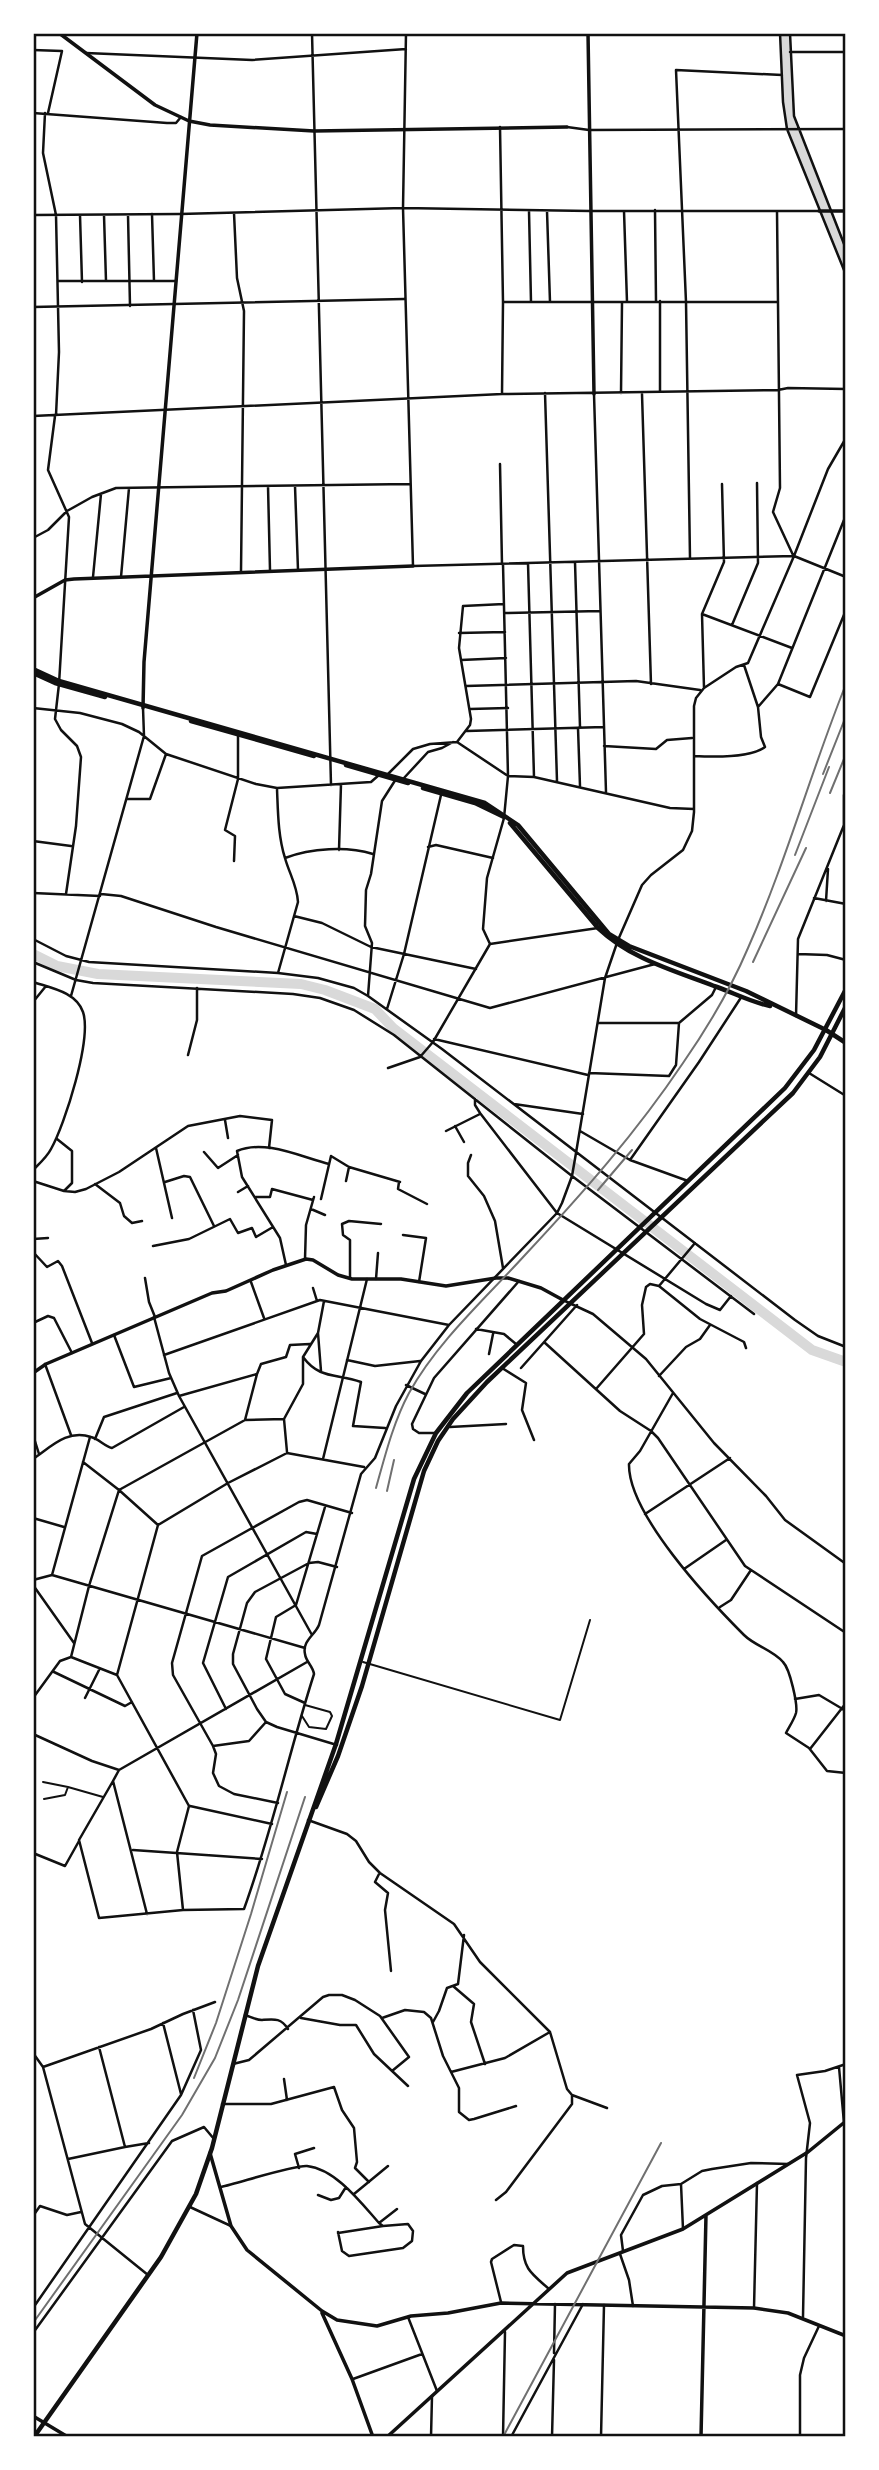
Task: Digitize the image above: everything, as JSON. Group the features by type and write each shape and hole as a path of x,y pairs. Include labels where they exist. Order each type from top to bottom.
{"main road":[{"path":"33,671 59,682 388,774 475,803 504,816 598,928 617,942 655,964 774,1006"},
{"path":"330,759 379,775 404,779 476,800 504,816 528,837 601,928 617,942 746,991 826,1030 846,1043"},
{"path":"338,1745 342,1723 414,1479 436,1433 467,1393 516,1344 791,1082 826,1030 846,989"},
{"path":"34,2437 173,2239 190,2207 214,2139 261,1956 368,1664 419,1485 434,1450 469,1400 786,1099 808,1073 846,1006"}],"street":[{"path":"60,33 155,105 189,121 229,128 314,131 500,127 567,127 589,130 846,128"},
{"path":"71,996 144,736 142,682 197,33"},
{"path":"312,33 331,785"},
{"path":"406,33 403,208 413,566"},
{"path":"588,33 594,394 606,792"},
{"path":"780,33 787,129 846,275"},
{"path":"790,33 793,106 798,129 846,249"},
{"path":"86,53 252,60 406,49"},
{"path":"33,50 62,51 46,113 43,153 56,215 60,352 56,415 48,470 67,511 59,682 55,711 56,724 77,746 81,757 76,826 66,894"},
{"path":"790,52 846,52"},
{"path":"690,558 686,302 676,70 782,75"},
{"path":"33,113 167,123 176,123 181,117"},
{"path":"500,127 502,394"},
{"path":"33,215 403,208 529,211 846,211"},
{"path":"529,211 531,302"},
{"path":"547,211 550,302"},
{"path":"624,211 627,302"},
{"path":"655,211 660,392"},
{"path":"777,211 780,488 772,512 794,556"},
{"path":"234,213 237,278 242,303 242,572"},
{"path":"152,214 154,281"},
{"path":"80,215 82,282"},
{"path":"104,215 106,281"},
{"path":"128,215 130,306"},
{"path":"58,281 176,281"},
{"path":"33,307 405,299"},
{"path":"503,302 777,302"},
{"path":"621,393 622,302"},
{"path":"33,416 502,394 846,389"},
{"path":"545,393 557,781"},
{"path":"642,393 652,684"},
{"path":"466,686 636,681 702,689 748,663 828,469 846,438"},
{"path":"490,944 483,929 486,878 504,816 509,730 500,464"},
{"path":"732,625 758,563 757,483"},
{"path":"33,538 48,530 67,511 114,488 410,484"},
{"path":"79,1840 99,1918 184,1910 244,1909 262,1858 295,1732 314,1674 305,1647 314,1634 337,1567 361,1474 375,1458 406,1385 421,1361 449,1325 557,1213 572,1174 605,976 617,942 642,885 683,850 692,831 694,706 702,689 702,614 724,558 722,484"},
{"path":"268,486 270,572"},
{"path":"296,486 298,571"},
{"path":"121,577 129,488"},
{"path":"93,578 101,494"},
{"path":"758,707 778,684 846,515"},
{"path":"33,598 65,580 93,578 759,556 794,556 846,578"},
{"path":"575,562 580,786"},
{"path":"528,563 534,777"},
{"path":"404,779 428,752 455,742 466,732 471,719 458,648 463,606 504,604"},
{"path":"778,684 810,697 846,610"},
{"path":"505,613 600,611"},
{"path":"702,614 793,648"},
{"path":"459,633 505,632"},
{"path":"461,660 506,658"},
{"path":"694,756 718,757 759,751 765,747 761,737 758,707 744,665"},
{"path":"33,708 80,713 108,720 132,728 166,754 238,779 277,788 371,782 379,775"},
{"path":"470,709 508,708"},
{"path":"466,732 604,727"},
{"path":"234,861 235,836 225,830 238,779 238,733"},
{"path":"604,746 656,749 667,740 694,738"},
{"path":"388,774 413,749 430,744 455,742 508,776 557,781 670,807 694,809"},
{"path":"126,799 150,799 166,754"},
{"path":"368,996 372,943 365,926 366,890 372,874 382,801 396,778"},
{"path":"339,850 341,784"},
{"path":"277,788 279,828 298,902 278,973"},
{"path":"796,1016 798,939 844,825 846,791"},
{"path":"387,1009 404,954 441,793"},
{"path":"33,841 71,846"},
{"path":"428,847 436,845 493,858"},
{"path":"285,858 307,852 339,850 373,853"},
{"path":"827,901 828,864"},
{"path":"33,893 121,896 490,1008 655,964"},
{"path":"814,898 846,904"},
{"path":"294,916 322,923 371,947 476,969"},
{"path":"490,944 598,928"},
{"path":"33,939 66,956 121,966 278,973 318,978 354,988 433,1041 694,1245 795,1320 818,1336 846,1347"},
{"path":"388,1068 420,1057 433,1041 490,944"},
{"path":"798,954 846,960"},
{"path":"33,962 76,980 114,985 293,994 329,1001 369,1018 754,1314"},
{"path":"33,982 71,996 83,1012 82,1056 56,1139 49,1153 33,1170"},
{"path":"33,1002 46,986"},
{"path":"597,1023 680,1023 712,995 716,987"},
{"path":"188,1055 197,1020 197,988"},
{"path":"630,1160 742,996"},
{"path":"433,1041 589,1074 668,1076 677,1065 680,1023"},
{"path":"808,1073 846,1096"},
{"path":"475,1099 475,1105 481,1114 557,1213 706,1304 720,1310 732,1296"},
{"path":"514,1104 583,1114"},
{"path":"446,1132 481,1114"},
{"path":"33,1181 75,1192 95,1184 188,1126 240,1116 272,1120 269,1148"},
{"path":"225,1120 228,1138"},
{"path":"454,1126 464,1142"},
{"path":"580,1131 630,1160 688,1181"},
{"path":"56,1139 72,1151 72,1183 64,1191"},
{"path":"286,1265 280,1238 242,1177 237,1151 246,1147 269,1148 329,1164"},
{"path":"156,1148 172,1218"},
{"path":"204,1152 218,1168 238,1155"},
{"path":"471,1155 468,1176 484,1196 495,1221 504,1270"},
{"path":"321,1199 329,1157 333,1156 349,1167 400,1182 398,1189 427,1204"},
{"path":"346,1181 349,1167"},
{"path":"165,1182 184,1176 190,1177 215,1226"},
{"path":"95,1184 120,1203 124,1216 132,1223 142,1221"},
{"path":"237,1192 248,1186"},
{"path":"255,1197 270,1197 272,1189 314,1199 306,1225 305,1259"},
{"path":"311,1209 326,1215"},
{"path":"153,1247 189,1239 230,1219 238,1233 252,1228 256,1237 273,1227"},
{"path":"350,1278 350,1240 341,1232 342,1224 349,1221 381,1224"},
{"path":"403,1235 426,1238 419,1282"},
{"path":"33,1239 48,1237"},
{"path":"659,1286 694,1245"},
{"path":"33,1252 47,1267 58,1261 62,1266 93,1345"},
{"path":"376,1279 378,1253"},
{"path":"33,1373 45,1364 154,1317 212,1293 251,1282 305,1259 313,1260 338,1275 350,1278 401,1279 446,1286 496,1278 519,1281 541,1288 593,1314 651,1364 714,1443 785,1520 846,1564"},
{"path":"145,1278 164,1355 178,1394 314,1634"},
{"path":"323,1460 367,1279"},
{"path":"436,1433 419,1433 413,1429 414,1418 426,1394 439,1372 519,1281"},
{"path":"251,1282 264,1319"},
{"path":"596,1389 633,1349 645,1330 642,1305 646,1287 650,1284 671,1293 682,1306 710,1325 744,1342 746,1348"},
{"path":"313,1288 317,1301"},
{"path":"164,1355 317,1301 449,1325"},
{"path":"321,1372 318,1333 324,1301"},
{"path":"521,1368 554,1331 573,1304"},
{"path":"33,1323 48,1316 54,1318 72,1353"},
{"path":"548,1325 554,1331"},
{"path":"659,1376 686,1347 700,1339 710,1325"},
{"path":"476,1329 508,1336 516,1344"},
{"path":"489,1354 493,1332"},
{"path":"287,1453 284,1419 303,1384 303,1357 318,1333"},
{"path":"114,1335 134,1387 171,1378"},
{"path":"544,1342 620,1411 652,1430 737,1556 751,1570 846,1633"},
{"path":"245,1420 261,1364 286,1357 290,1345 310,1344"},
{"path":"303,1357 312,1369 328,1377 343,1376 360,1382 353,1426 386,1428"},
{"path":"347,1360 375,1366 421,1361"},
{"path":"45,1364 71,1435"},
{"path":"502,1368 526,1382 522,1410 534,1440"},
{"path":"95,1438 104,1417 178,1394 257,1374"},
{"path":"406,1385 426,1394"},
{"path":"673,1393 629,1466 638,1503 694,1582 745,1637 784,1662 796,1712 786,1733 810,1749 827,1771 846,1773"},
{"path":"33,1459 54,1443 71,1435 95,1438 112,1448 184,1406"},
{"path":"71,1657 89,1586 119,1490 245,1420 284,1419"},
{"path":"448,1427 506,1424"},
{"path":"52,1574 90,1437"},
{"path":"34,1438 40,1455"},
{"path":"117,1675 158,1525 228,1483 287,1453 366,1468"},
{"path":"645,1514 730,1458"},
{"path":"82,1461 158,1525"},
{"path":"278,1803 234,1794 219,1786 213,1773 216,1754 213,1746 173,1675 172,1663 202,1556 299,1502 307,1500 352,1513"},
{"path":"305,1704 289,1698 266,1659 276,1617 296,1605 326,1506"},
{"path":"33,1518 64,1527"},
{"path":"226,1709 203,1663 228,1577 306,1532 317,1534"},
{"path":"684,1569 726,1540"},
{"path":"337,1567 318,1562 309,1563 255,1592 247,1603 233,1654 233,1664 266,1722 338,1745"},
{"path":"720,1607 731,1600 751,1570"},
{"path":"33,1580 52,1574 305,1647"},
{"path":"33,1585 75,1643"},
{"path":"33,1698 60,1661 71,1657 117,1675 189,1806 177,1852 184,1910"},
{"path":"33,1853 65,1866 119,1770 308,1662"},
{"path":"85,1698 99,1669"},
{"path":"54,1672 125,1706 132,1702"},
{"path":"795,1699 819,1695 844,1709"},
{"path":"810,1749 844,1709 846,1703"},
{"path":"213,1746 249,1741 266,1722"},
{"path":"33,1734 92,1761 119,1770"},
{"path":"113,1781 147,1913"},
{"path":"189,1806 272,1824"},
{"path":"309,1820 347,1834 356,1841 369,1862 380,1873 447,1918 464,1935 470,1949 481,1962 550,2032 567,2090 572,2095 607,2108"},
{"path":"132,1850 262,1858"},
{"path":"380,1873 375,1882 388,1893 385,1910 391,1971"},
{"path":"433,2022 447,1988 458,1984 464,1935"},
{"path":"452,1985 474,2004 471,2022 485,2064"},
{"path":"233,2064 249,2060 323,1997 342,1995 355,2000 382,2018 409,2057 392,2071"},
{"path":"43,2067 215,2002"},
{"path":"33,2308 181,2095 201,2050 193,2010"},
{"path":"382,2018 402,2010 427,2014 433,2022 443,2056 459,2088 460,2112 464,2118 474,2119 516,2105"},
{"path":"245,2015 256,2019 277,2019 284,2022 288,2029"},
{"path":"301,2018 356,2025 374,2054 408,2086"},
{"path":"163,2023 181,2095"},
{"path":"452,2072 505,2058 550,2032"},
{"path":"99,2047 125,2147"},
{"path":"33,2053 43,2067 81,2212 89,2229 148,2275"},
{"path":"803,2318 810,2123 797,2075 846,2064"},
{"path":"387,2437 567,2273 682,2229 808,2152 845,2122 839,2067"},
{"path":"284,2079 287,2100"},
{"path":"222,2104 271,2104 334,2087 342,2110 354,2128 357,2162 355,2168 369,2182"},
{"path":"496,2200 506,2192 568,2110 572,2104 572,2095"},
{"path":"33,2333 172,2141 204,2127 214,2139"},
{"path":"68,2160 150,2143"},
{"path":"299,2168 295,2154 314,2148"},
{"path":"210,2153 231,2226 247,2249 321,2311 337,2320 377,2326 408,2317 501,2303 754,2308 778,2310 846,2336"},
{"path":"633,2306 622,2254 621,2235 643,2195 662,2186 681,2184 702,2171 736,2164 788,2164"},
{"path":"221,2187 307,2166 346,2187 383,2226 408,2224 413,2231 412,2241 403,2248 349,2256 342,2251 338,2233 383,2226"},
{"path":"354,2194 388,2166"},
{"path":"754,2308 757,2183"},
{"path":"681,2184 682,2229"},
{"path":"318,2195 326,2200 339,2198 346,2187"},
{"path":"33,2216 40,2206 67,2215 81,2212"},
{"path":"190,2207 231,2226"},
{"path":"379,2223 397,2209"},
{"path":"701,2437 706,2214"},
{"path":"501,2303 491,2262 514,2245 523,2246 526,2267 548,2289"},
{"path":"552,2437 555,2304"},
{"path":"511,2437 583,2304"},
{"path":"601,2437 604,2305"},
{"path":"321,2311 352,2379 373,2437"},
{"path":"408,2317 437,2390"},
{"path":"800,2437 800,2375 804,2358 819,2326"},
{"path":"503,2437 505,2328"},
{"path":"352,2379 422,2354"},
{"path":"431,2437 432,2396"},
{"path":"33,2416 68,2437"}],"lane":[{"path":"362,1662 560,1720 590,1620"},
{"path":"301,1716 309,1727 319,1730 326,1729 331,1720 330,1713 305,1704"},
{"path":"331,1720 342,1723"},
{"path":"43,1782 104,1797"},
{"path":"44,1799 65,1795 68,1787"}],"waterway":[{"path":"785,33 787,102 792,128 846,263"},
{"path":"33,954 57,966 98,974 301,984 375,1009 393,1028 812,1350 846,1362"}],"railway":[{"path":"376,1488 398,1416 421,1374 463,1321 608,1162 665,1089 718,1007 762,916 846,684"},
{"path":"823,774 846,716"},
{"path":"830,793 846,754"},
{"path":"795,855 829,767"},
{"path":"753,962 806,848"},
{"path":"598,1190 632,1150"},
{"path":"387,1491 394,1460"},
{"path":"194,2078 216,2023 287,1792"},
{"path":"33,2323 182,2115 215,2058 238,2000 305,1797"},
{"path":"503,2437 661,2143"}]}
